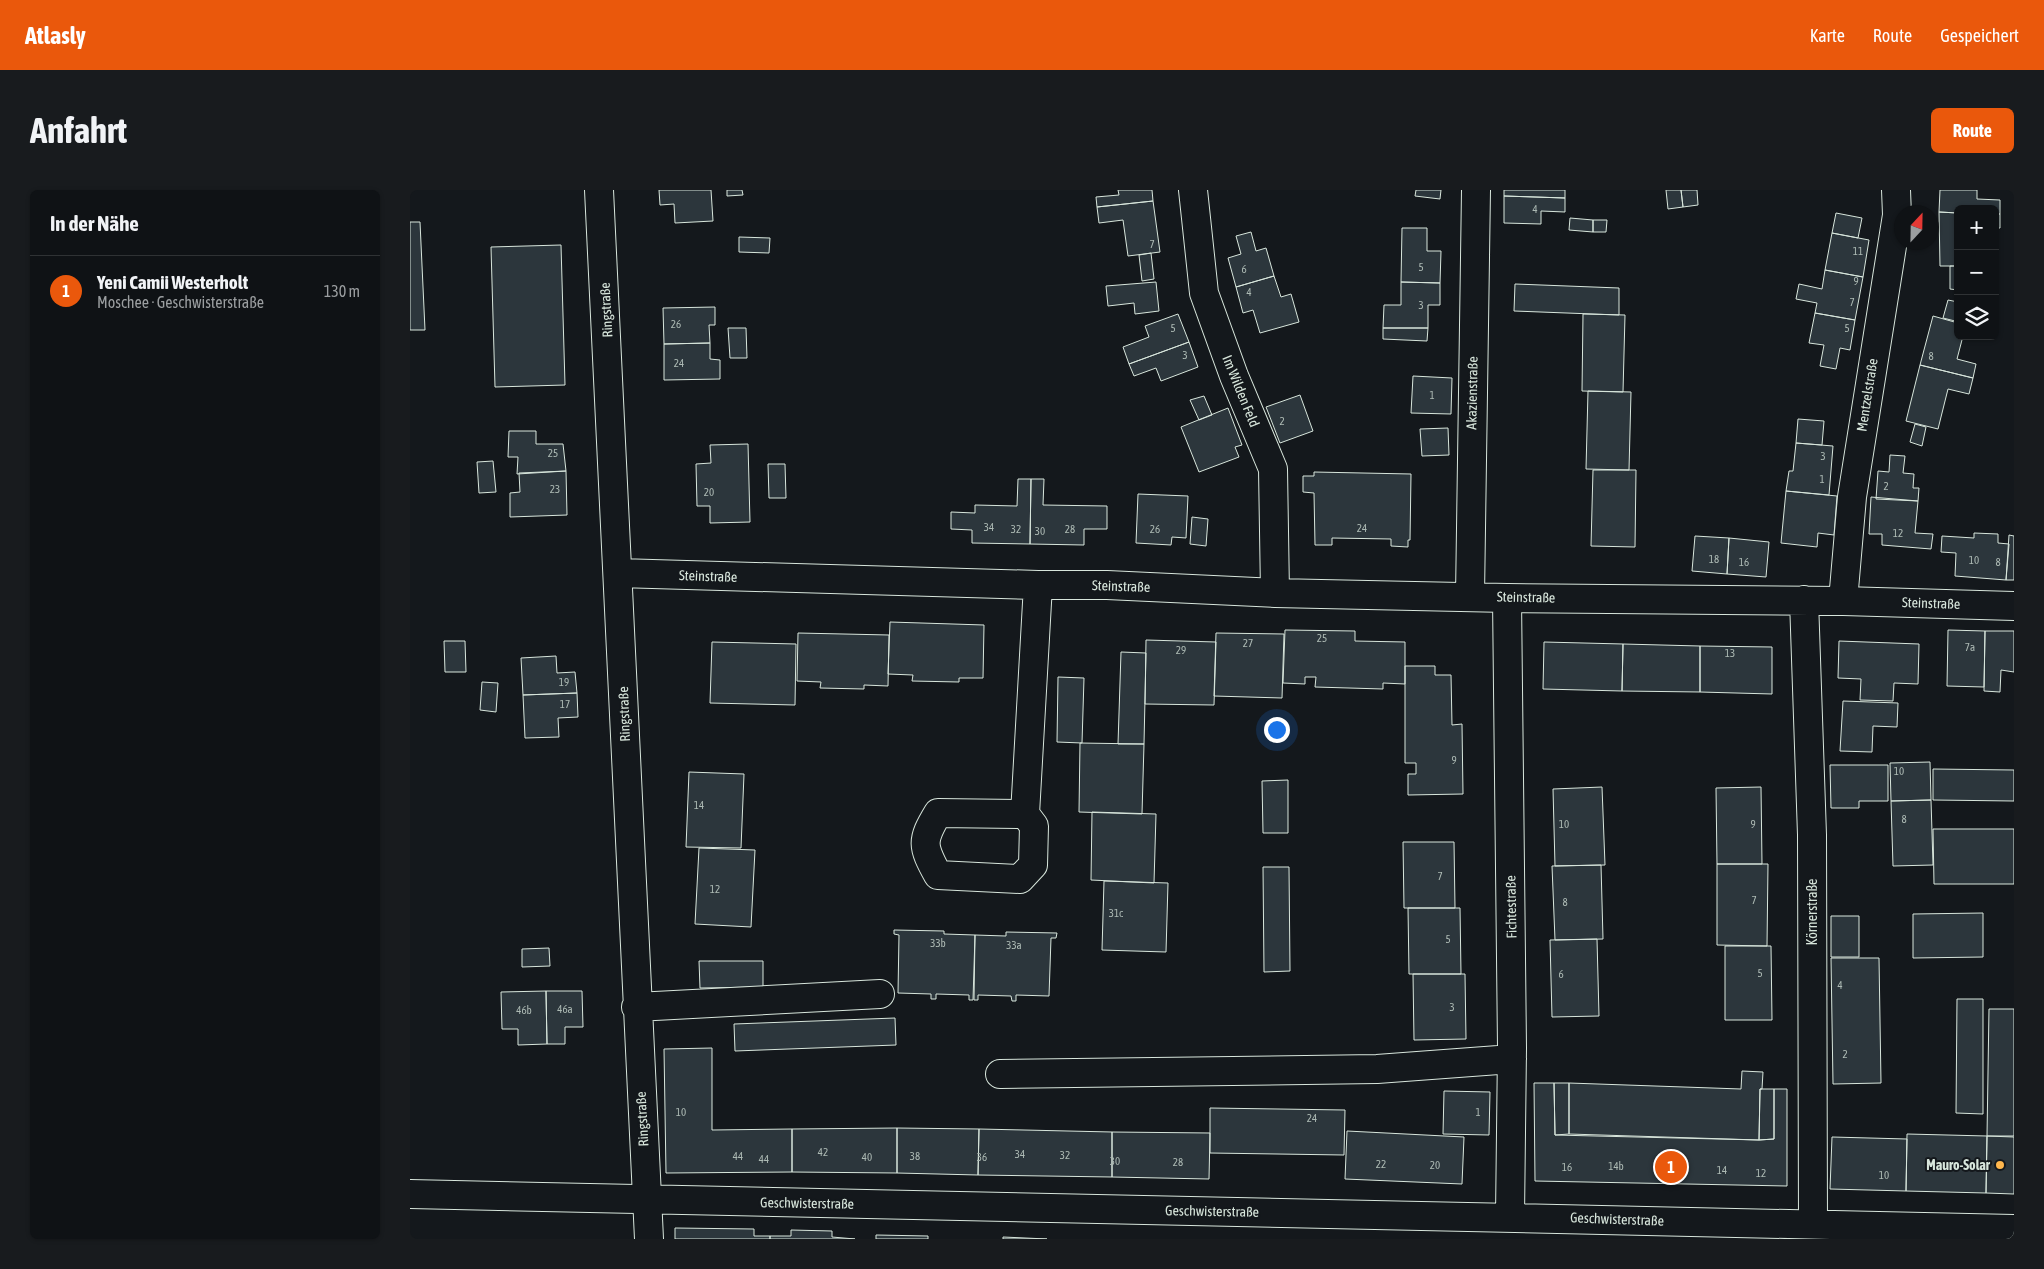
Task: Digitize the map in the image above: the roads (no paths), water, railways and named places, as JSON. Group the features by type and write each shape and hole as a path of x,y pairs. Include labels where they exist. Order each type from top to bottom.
{"street":[{"name":"Ringstraße","path":"599,190 618,573 636,1007 649,1239"},
{"name":"Im Wilden Feld","path":"1193,190 1204,293 1234,376 1273,469 1275,592"},
{"name":"Akazienstraße","path":"1470,596 1476,190"},
{"name":"Mentzelstraße","path":"1843,601 1852,497 1897,214 1896,190"},
{"name":"Steinstraße","path":"618,573 1038,585 1107,585 1275,592 1507,598 1804,600 2014,606"},
{"path":"1025,814 1038,585"},
{"name":"Fichtestraße","path":"1507,598 1512,1059 1510,1216"},
{"name":"Körnerstraße","path":"1804,600 1812,835 1813,1224"},
{"path":"636,1007 880,994"},
{"path":"1000,1074 1377,1069 1512,1059"},
{"name":"Geschwisterstraße","path":"410,1194 1510,1216 1711,1230 1813,1224 1998,1232"}],"place":[{"name":"Mauro-Solar","path":"2000,1165"},
{"name":"Yeni Camii Westerholt","path":"1671,1167"}]}
